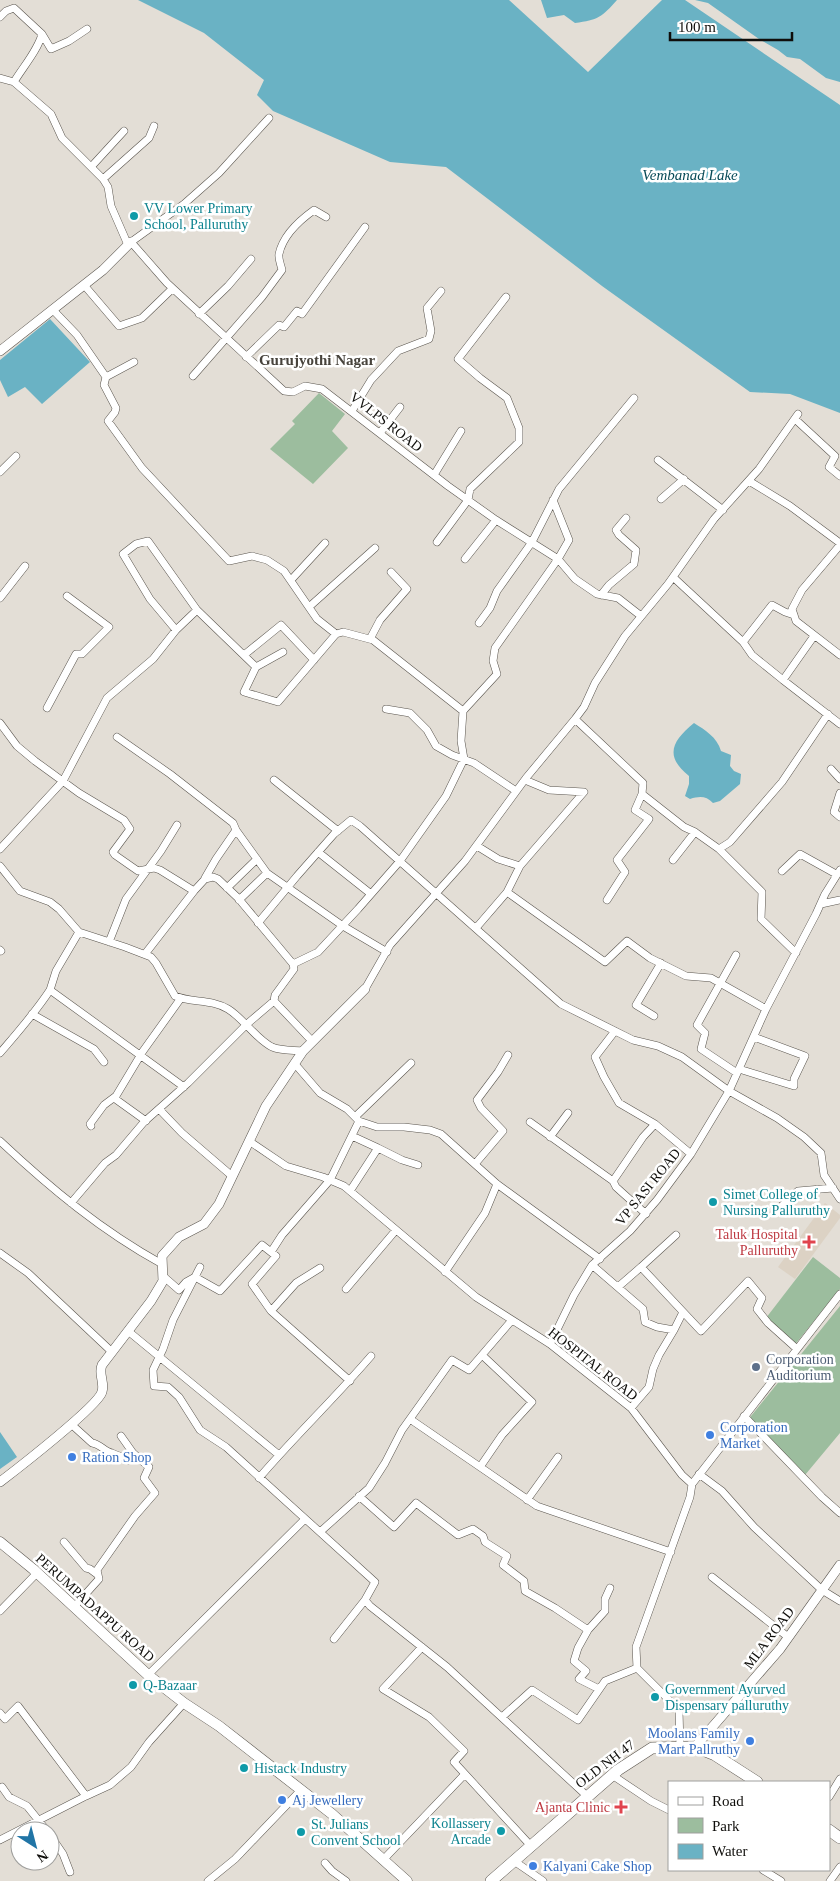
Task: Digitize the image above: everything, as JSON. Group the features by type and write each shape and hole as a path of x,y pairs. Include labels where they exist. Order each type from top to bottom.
{"main road":[{"name":"PERUMPADAPPU ROAD","path":"0,1542 37,1572 148,1675 184,1703 219,1726 332,1814 405,1880"},
{"name":"OLD NH 47","path":"491,1881 612,1775 652,1748 695,1747 715,1755 755,1781"}],"street":[{"path":"0,17 6,11 14,8 42,34 51,49 69,41 87,29"},
{"path":"14,82 40,43 42,34"},
{"path":"0,78 14,82 51,114 62,138 103,179 149,138 154,126"},
{"path":"0,351 103,270 130,243 184,204 219,173 269,118"},
{"path":"91,167 124,131"},
{"name":"VVLPS ROAD","path":"103,179 108,187 111,206 130,243 172,289 284,391 293,392 305,386 322,389 468,500 558,559 575,578 597,594 618,598 641,616"},
{"path":"193,376 262,297 282,270 279,256 285,239 303,218 314,210 326,218"},
{"path":"246,357 279,325 284,327 297,311 302,314 365,227"},
{"path":"199,314 228,286 251,259"},
{"path":"84,285 119,326 142,318 172,289"},
{"path":"352,411 371,380 398,351 428,339 431,331 427,308 441,292"},
{"path":"437,542 468,500 470,489 519,442 519,428 507,398 480,378 458,358 506,297"},
{"path":"53,310 77,335 106,377"},
{"path":"134,362 106,377 104,385 116,408 108,421 142,468 229,561 252,556 267,560 284,571 317,619 336,634"},
{"path":"479,624 490,608 497,591 532,542 559,490 634,398"},
{"path":"380,433 400,407"},
{"path":"0,1482 71,1424 102,1392 100,1370 151,1301 163,1281 162,1256 180,1237 204,1224 219,1204 266,1106 303,1052 365,990 390,945 476,846 524,780 575,719 584,707 590,691 612,654 673,577 714,519 749,481 796,416 835,456 829,467 840,476"},
{"path":"434,475 461,431"},
{"path":"0,472 16,456"},
{"path":"658,460 723,510"},
{"path":"661,499 684,479"},
{"path":"749,481 790,506 840,544 796,598 792,609 796,621 840,655"},
{"path":"293,964 318,952 343,926 400,861 446,796 464,759 461,741 463,711 497,674 493,661 495,648 558,559 569,540 554,500"},
{"path":"601,595 609,584 634,564 636,550 616,530 626,518"},
{"path":"466,559 496,520"},
{"path":"176,630 150,599 122,554 136,544 148,541 197,610 256,667"},
{"path":"290,580 324,543"},
{"path":"309,607 375,548"},
{"path":"0,598 25,566"},
{"path":"370,639 380,620 407,589 391,572"},
{"path":"673,577 743,642 752,655 839,721"},
{"path":"47,708 76,654 82,654 109,627 67,596"},
{"path":"743,642 772,605 794,615"},
{"path":"0,850 63,781 108,698 153,659 176,630 197,610"},
{"path":"244,655 280,626 314,660"},
{"path":"283,652 256,667 244,692 278,702 336,634 342,632 370,639 463,711"},
{"path":"783,680 814,636"},
{"path":"386,709 410,713 427,730 436,746 452,755 474,763 516,791"},
{"path":"719,849 730,842 782,782 828,714"},
{"path":"575,719 643,783 642,794 635,810 649,819 618,860 625,872 607,900"},
{"path":"0,723 17,746 79,793 124,820 130,829 113,852 115,855 138,871 154,868 160,870 194,891"},
{"path":"117,737 170,774 233,823 267,873 343,926 386,952"},
{"path":"831,770 840,779"},
{"path":"274,780 338,830"},
{"path":"476,928 507,892 520,866 584,792 549,790 524,780"},
{"path":"840,793 834,812 840,818"},
{"path":"642,794 684,827 695,832 719,849 762,892 760,918 796,952"},
{"path":"258,923 318,852 338,830 351,820 437,893 561,1004 633,1040 658,1046 682,1057 729,1091 777,1118 804,1136 821,1153 824,1175 840,1198"},
{"path":"109,942 126,899 161,851 177,825"},
{"path":"144,954 205,879 236,830"},
{"path":"673,860 695,832"},
{"path":"476,846 498,859 520,866"},
{"path":"318,852 371,894"},
{"path":"782,871 800,854 838,872"},
{"path":"227,888 257,859"},
{"path":"0,866 20,892 50,902 59,909 79,932 144,954 156,963 172,992 181,998 216,1004 227,1008 248,1024 268,1045 275,1048 303,1052"},
{"name":"VP SASI ROAD","path":"550,1344 574,1294 592,1265 646,1214 691,1154 729,1091 766,1009 838,872"},
{"path":"239,900 267,873"},
{"path":"71,1203 105,1163 116,1155 146,1121 274,1001 275,995 294,969 293,964 239,900 216,878 209,877 205,879"},
{"path":"507,892 605,962 627,942 650,958 686,976 711,978 766,1009"},
{"path":"821,904 840,900"},
{"path":"0,1052 29,1020 50,990 56,971 79,932"},
{"path":"736,955 697,1025 706,1033 701,1049 738,1071 794,1086 794,1079 805,1056 754,1037"},
{"path":"654,1016 636,1005 661,963"},
{"path":"50,990 184,1086"},
{"path":"91,1126 90,1124 104,1106 114,1098 141,1055 181,998"},
{"path":"274,1001 312,1041"},
{"path":"32,1014 94,1049 104,1062"},
{"path":"615,1031 595,1057 604,1077 620,1103 655,1124 691,1154"},
{"path":"475,1164 503,1131 481,1108 477,1100 508,1055"},
{"path":"271,1252 282,1235 330,1180 352,1136 357,1119 411,1063"},
{"path":"295,1064 320,1093 347,1109 357,1119 377,1127 404,1127 430,1130 441,1134 497,1184 600,1259"},
{"path":"114,1098 146,1121"},
{"path":"159,1109 182,1133 232,1176"},
{"path":"550,1137 568,1113"},
{"path":"530,1122 613,1181 616,1187 646,1214"},
{"path":"613,1181 643,1137 655,1124"},
{"path":"352,1136 402,1160 418,1165"},
{"path":"0,1141 38,1177 106,1231 162,1264"},
{"name":"HOSPITAL ROAD","path":"248,1141 286,1166 344,1186 476,1297 550,1344 631,1408 682,1475 692,1484"},
{"path":"350,1191 378,1148"},
{"path":"446,1272 485,1213 497,1184"},
{"path":"775,1212 798,1191 833,1188"},
{"path":"346,1289 396,1230"},
{"path":"618,1287 676,1236"},
{"path":"195,1277 220,1291 262,1245 276,1256 252,1284 271,1311 350,1381"},
{"path":"0,1253 28,1273 112,1352"},
{"path":"592,1265 643,1309 645,1322 657,1327 674,1330"},
{"path":"200,1267 173,1320 153,1370 154,1386 168,1387 179,1397 200,1430 226,1447 375,1582 365,1600 334,1639"},
{"path":"641,1267 701,1331 748,1281 762,1298 757,1309 768,1323 796,1350"},
{"path":"271,1311 296,1283 320,1268"},
{"path":"163,1276 179,1290 186,1282 195,1277"},
{"path":"680,1746 679,1710 638,1668 636,1647 690,1497 692,1484 840,1294"},
{"path":"631,1408 649,1387 653,1369 659,1355 683,1312"},
{"path":"320,1532 369,1488 402,1430 452,1360 469,1370 512,1320"},
{"path":"128,1331 279,1455"},
{"path":"480,1467 502,1435 532,1402 482,1354"},
{"path":"259,1478 371,1356"},
{"path":"744,1416 822,1497 840,1513"},
{"path":"410,1418 537,1506 671,1552"},
{"path":"71,1424 92,1443 96,1443 111,1453 120,1454 128,1460 133,1453"},
{"path":"74,1607 99,1579 97,1570 155,1493 144,1478 149,1467 133,1453 121,1436"},
{"path":"527,1500 558,1457"},
{"path":"699,1474 722,1491 754,1527 822,1590 840,1601"},
{"path":"359,1496 394,1527 416,1502 458,1535 473,1529 484,1536 485,1542 507,1556 503,1565 524,1581 525,1591 588,1630"},
{"path":"148,1675 306,1519"},
{"path":"64,1542 86,1568 98,1575"},
{"name":"MLA ROAD","path":"695,1747 742,1694 788,1637 840,1565"},
{"path":"0,1611 37,1572"},
{"path":"712,1577 788,1637"},
{"path":"600,1689 579,1679 586,1671 574,1661 578,1648 588,1630 605,1611 605,1599 610,1588"},
{"path":"365,1600 447,1667 587,1796"},
{"path":"422,1647 383,1689 429,1717 464,1751 454,1762 531,1846"},
{"path":"502,1717 532,1690 578,1720 605,1681 638,1668"},
{"path":"40,1821 110,1785 131,1767 149,1742 184,1703"},
{"path":"0,1713 5,1718 18,1706 86,1796"},
{"path":"383,1860 465,1774"},
{"path":"612,1775 651,1801 668,1810"},
{"path":"837,1789 840,1779"},
{"path":"2,1787 9,1796 27,1806 37,1821"},
{"path":"208,1881 235,1859 300,1790"},
{"path":"60,1850 70,1872"},
{"path":"514,1861 543,1881"},
{"path":"325,1863 332,1871 346,1881"},
{"path":"830,1881 840,1868"},
{"path":"766,1871 781,1881"}],"shaded area":[{"name":"Taluk Hospital Palluruthy","path":"825,1203 840,1215 840,1218 795,1279 778,1267"}],"green space":[{"path":"319,393 345,414 332,431 348,448 313,484 270,449 295,424 292,421"},
{"path":"813,1257 840,1278 840,1289 793,1347 766,1318"},
{"path":"840,1306 840,1433 805,1475 747,1421"}],"water":[{"name":"Vembanad Lake","path":"138,0 509,0 588,72 662,0 685,0 840,105 840,413 790,394 750,392 602,286 446,167 390,162 273,111 257,95 264,80 204,33"},
{"path":"541,0 617,0 599,17 575,23 564,15 547,18"},
{"path":"695,0 840,0 840,82 826,78 800,59 787,57 708,3"},
{"path":"50,319 90,362 42,404 25,387 8,397 0,380 0,360"},
{"path":"694,723 714,738 721,751 731,755 730,766 734,771 741,774 740,784 720,801 713,803 705,798 690,799 685,796 689,784 689,776 676,762 674,755 676,742"},
{"path":"0,1432 17,1457 0,1469"}],"place":[{"name":"VV Lower Primary School, Palluruthy","path":"134,216"},
{"name":"Simet College of Nursing Palluruthy","path":"713,1202"},
{"name":"Taluk Hospital Palluruthy","path":"809,1242"},
{"name":"Corporation Auditorium","path":"756,1367"},
{"name":"Corporation Market","path":"710,1435"},
{"name":"Ration Shop","path":"72,1457"},
{"name":"Q-Bazaar","path":"133,1685"},
{"name":"Government Ayurved Dispensary palluruthy","path":"655,1697"},
{"name":"Moolans Family Mart Pallruthy","path":"750,1741"},
{"name":"Histack Industry","path":"244,1768"},
{"name":"Aj Jewellery","path":"282,1800"},
{"name":"Ajanta Clinic","path":"621,1807"},
{"name":"Kollassery Arcade","path":"501,1831"},
{"name":"St. Julians Convent School","path":"301,1832"},
{"name":"Kalyani Cake Shop","path":"533,1866"}],"district":[{"name":"Gurujyothi Nagar","path":"317,360"}]}
